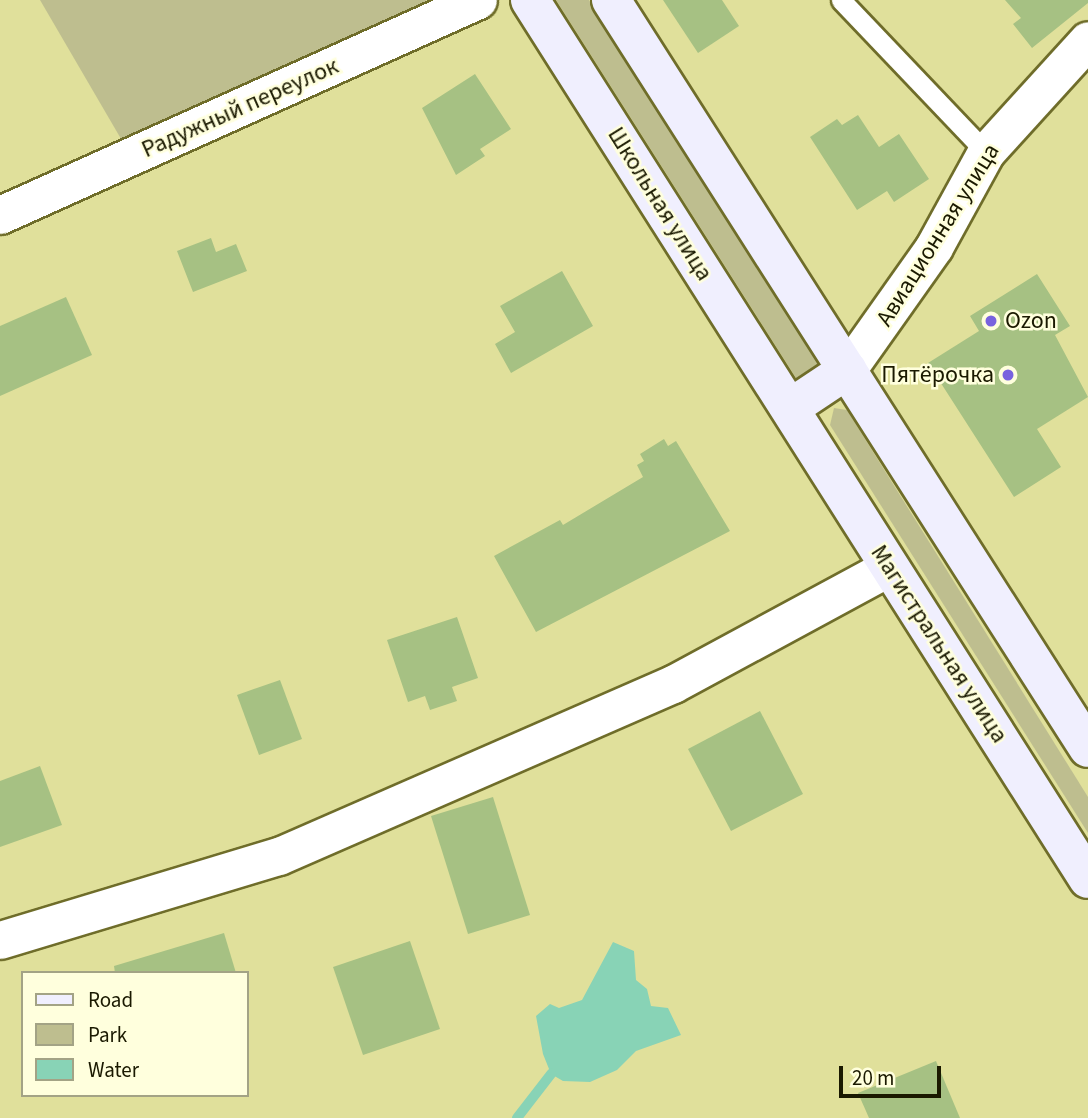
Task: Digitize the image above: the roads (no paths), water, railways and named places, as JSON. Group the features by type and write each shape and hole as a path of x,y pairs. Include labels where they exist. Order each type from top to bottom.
{"main road":[{"name":"Школьная улица","path":"530,0 790,408"},
{"path":"611,0 1088,748"},
{"path":"790,408 847,370"},
{"name":"Магистральная улица","path":"790,408 1088,879"}],"street":[{"name":"Радужный переулок","path":"0,215 478,0"},
{"name":"Авиационная улица","path":"847,370 934,247 986,152 1088,40"},
{"path":"0,940 279,856 673,684 889,567"}],"lane":[{"path":"841,0 986,152"}],"water":[{"path":"613,942 634,951 636,980 647,989 651,1006 668,1008 681,1035 636,1051 617,1070 590,1082 563,1081 551,1074 543,1054 536,1016 550,1004 559,1008 582,1000"}],"waterway":[{"path":"517,1118 551,1074"}],"place":[{"name":"Ozon","path":"991,321"},
{"name":"Пятёрочка","path":"1008,375"}]}
